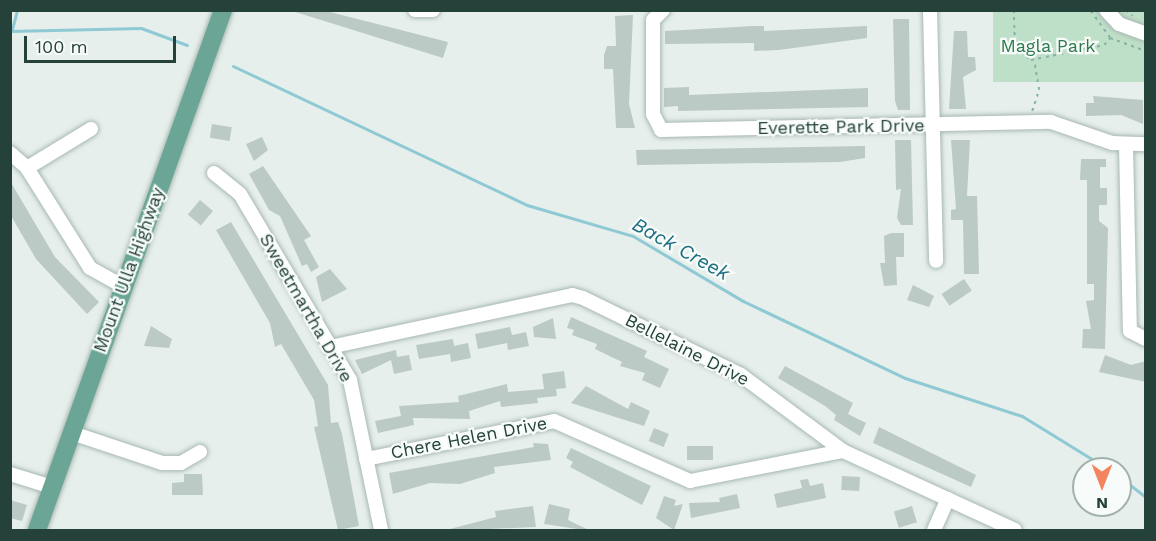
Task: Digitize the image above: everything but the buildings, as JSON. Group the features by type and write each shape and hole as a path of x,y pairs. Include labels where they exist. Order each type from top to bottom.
{"main road":[{"name":"Mount Ulla Highway","path":"37,531 223,10"}],"street":[{"path":"415,10 433,10"},
{"name":"Everette Park Drive","path":"663,10 653,20 653,114 661,130 1051,122 1126,145 1146,144"},
{"path":"930,10 936,261"},
{"path":"1106,10 1119,24 1146,34"},
{"path":"27,168 91,129"},
{"path":"1126,145 1130,332 1146,339"},
{"path":"10,153 27,168 90,268 124,287"},
{"name":"Sweetmartha Drive","path":"214,173 240,194 350,380 381,531"},
{"name":"Bellelaine Drive","path":"330,347 572,295 741,375 843,451 1015,531"},
{"name":"Chere Helen Drive","path":"366,459 554,421 690,481 843,451"},
{"path":"72,433 162,463 181,463 200,452"},
{"path":"10,474 52,487"},
{"path":"934,531 948,500"}],"path":[{"path":"1014,10 1015,47 1034,60 1100,48 1110,38"},
{"path":"1090,10 1110,38 1146,51"},
{"path":"1126,10 1141,19"},
{"path":"1033,122 1039,90 1034,60"}],"green space":[{"name":"Magla Park","path":"993,11 1145,11 1145,82 993,82"}],"waterway":[{"path":"12,29 17,10"},
{"name":"Back Creek","path":"10,31 141,28 187,45"},
{"name":"Back Creek","path":"233,66 527,205 633,236 743,301 905,378 1022,416 1089,457"},
{"name":"Back Creek","path":"1132,486 1146,497"}]}
